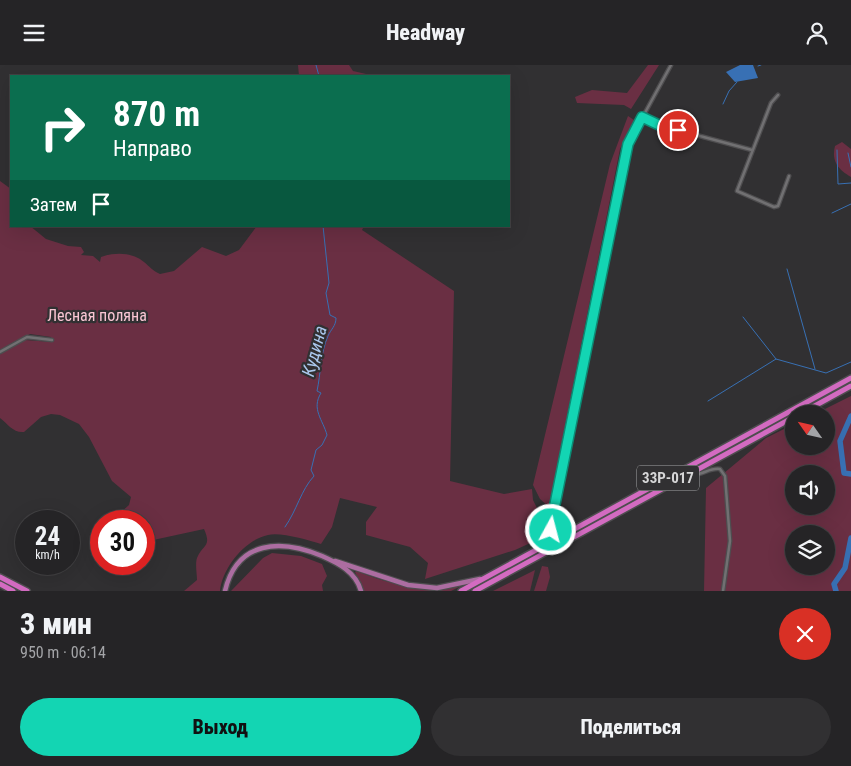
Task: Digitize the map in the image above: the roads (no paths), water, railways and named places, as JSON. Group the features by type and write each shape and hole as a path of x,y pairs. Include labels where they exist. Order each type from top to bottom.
{"highway":[{"name":"33Р-017","path":"461,591 851,378"},
{"path":"816,405 851,386"},
{"name":"33Р-017","path":"475,591 785,422"},
{"path":"0,577 27,591"},
{"path":"0,585 13,591"}],"main road":[{"path":"225,591 231,574 242,559 265,547 277,545 298,547 408,585 436,588 484,578"},
{"path":"329,559 353,575 361,591"}],"street":[{"path":"556,540 551,525 561,470 628,144 671,65"},
{"path":"778,95 771,103 737,189 738,193 774,207 778,206 789,176"},
{"path":"642,117 659,125 752,150"},
{"path":"0,352 27,337 52,340"},
{"path":"690,474 695,475 713,468 720,469 725,476 730,541 723,591"}],"water":[{"path":"740,65 753,65 758,78 735,82 726,72"}],"waterway":[{"name":"Кудина","path":"316,65 319,75"},
{"path":"723,104 729,91 737,82"},
{"path":"837,150 838,184 851,183"},
{"path":"848,153 851,167"},
{"path":"832,213 851,204"},
{"name":"Кудина","path":"285,527 306,487 314,476 311,470 316,450 322,445 327,435 317,409 321,393 317,391 323,350 336,318 330,315 326,293 329,283 323,227"},
{"path":"787,269 815,369"},
{"path":"743,317 776,359"},
{"path":"708,401 776,359 826,373 851,362"},
{"path":"851,416 840,441 844,473 851,474"},
{"path":"836,591 834,584 845,568 851,538"}],"park label":[{"name":"Лесная поляна","path":"97,315"}]}
